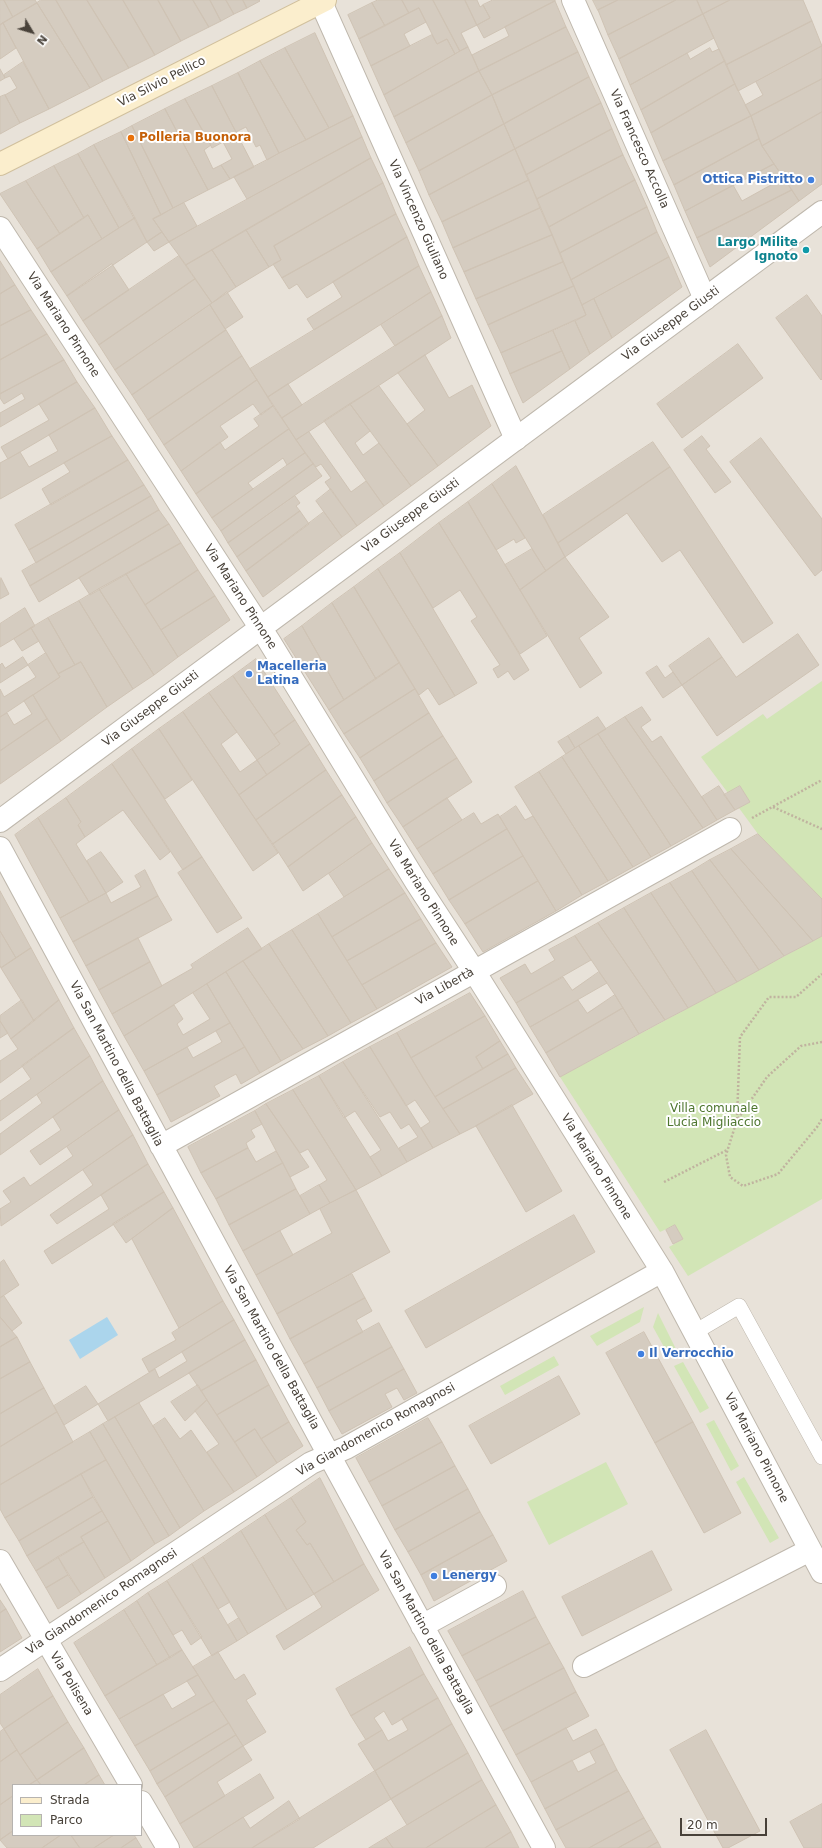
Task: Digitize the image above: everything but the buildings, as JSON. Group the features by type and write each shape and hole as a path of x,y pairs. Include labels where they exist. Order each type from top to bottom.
{"main road":[{"name":"Via Silvio Pellico","path":"0,164 322,1"}],"street":[{"name":"Via Francesco Accolla","path":"573,0 705,299"},
{"name":"Via Vincenzo Giuliano","path":"322,1 516,439"},
{"name":"Via Giuseppe Giusti","path":"0,821 822,212"},
{"name":"Via Mariano Pinnone","path":"0,228 260,628 416,882 474,971 662,1271 822,1572"},
{"name":"Via Libertà","path":"161,1146 730,829"},
{"name":"Via San Martino della Battaglia","path":"0,848 544,1848"},
{"name":"Via Giandomenico Romagnosi","path":"0,1670 311,1464 346,1448 662,1271"},
{"path":"584,1666 810,1550"},
{"name":"Via Polisena","path":"0,1561 130,1784"},
{"path":"422,1626 494,1586"},
{"path":"142,1804 168,1848"}],"lane":[{"path":"695,1332 739,1306 822,1457"}],"path":[{"path":"730,829 822,780"},
{"path":"772,807 822,830"},
{"path":"822,974 796,997 769,997 740,1037 737,1120 726,1155 730,1177 743,1186 778,1174 822,1119"},
{"path":"737,1120 767,1077 800,1046 822,1042"},
{"path":"817,1127 822,1130"},
{"path":"664,1182 728,1150"}],"shaded area":[{"path":"0,0 822,0 822,1848 0,1848"}],"green space":[{"path":"822,681 822,899 758,834 739,808 750,802 740,786 728,793 701,757 763,714 767,719"},
{"name":"Villa comunale Lucia Migliaccio","path":"822,936 822,1199 688,1276 669,1247 683,1239 675,1225 660,1232 560,1077"},
{"path":"644,1307 640,1322 597,1346 590,1336"},
{"path":"658,1313 677,1351 669,1356 653,1327"},
{"path":"554,1356 559,1365 505,1395 500,1386"},
{"path":"683,1362 709,1408 700,1413 674,1366"},
{"path":"714,1420 739,1466 731,1471 706,1424"},
{"path":"606,1462 628,1504 549,1545 527,1502"},
{"path":"744,1477 779,1538 770,1543 736,1482"}],"water":[{"path":"107,1317 118,1335 80,1359 69,1340"}],"place":[{"name":"Polleria Buonora","path":"131,138"},
{"name":"Ottica Pistritto","path":"811,180"},
{"name":"Largo Milite Ignoto","path":"806,250"},
{"name":"Macelleria Latina","path":"249,674"},
{"name":"Il Verrocchio","path":"641,1354"},
{"name":"Lenergy","path":"434,1576"}]}
